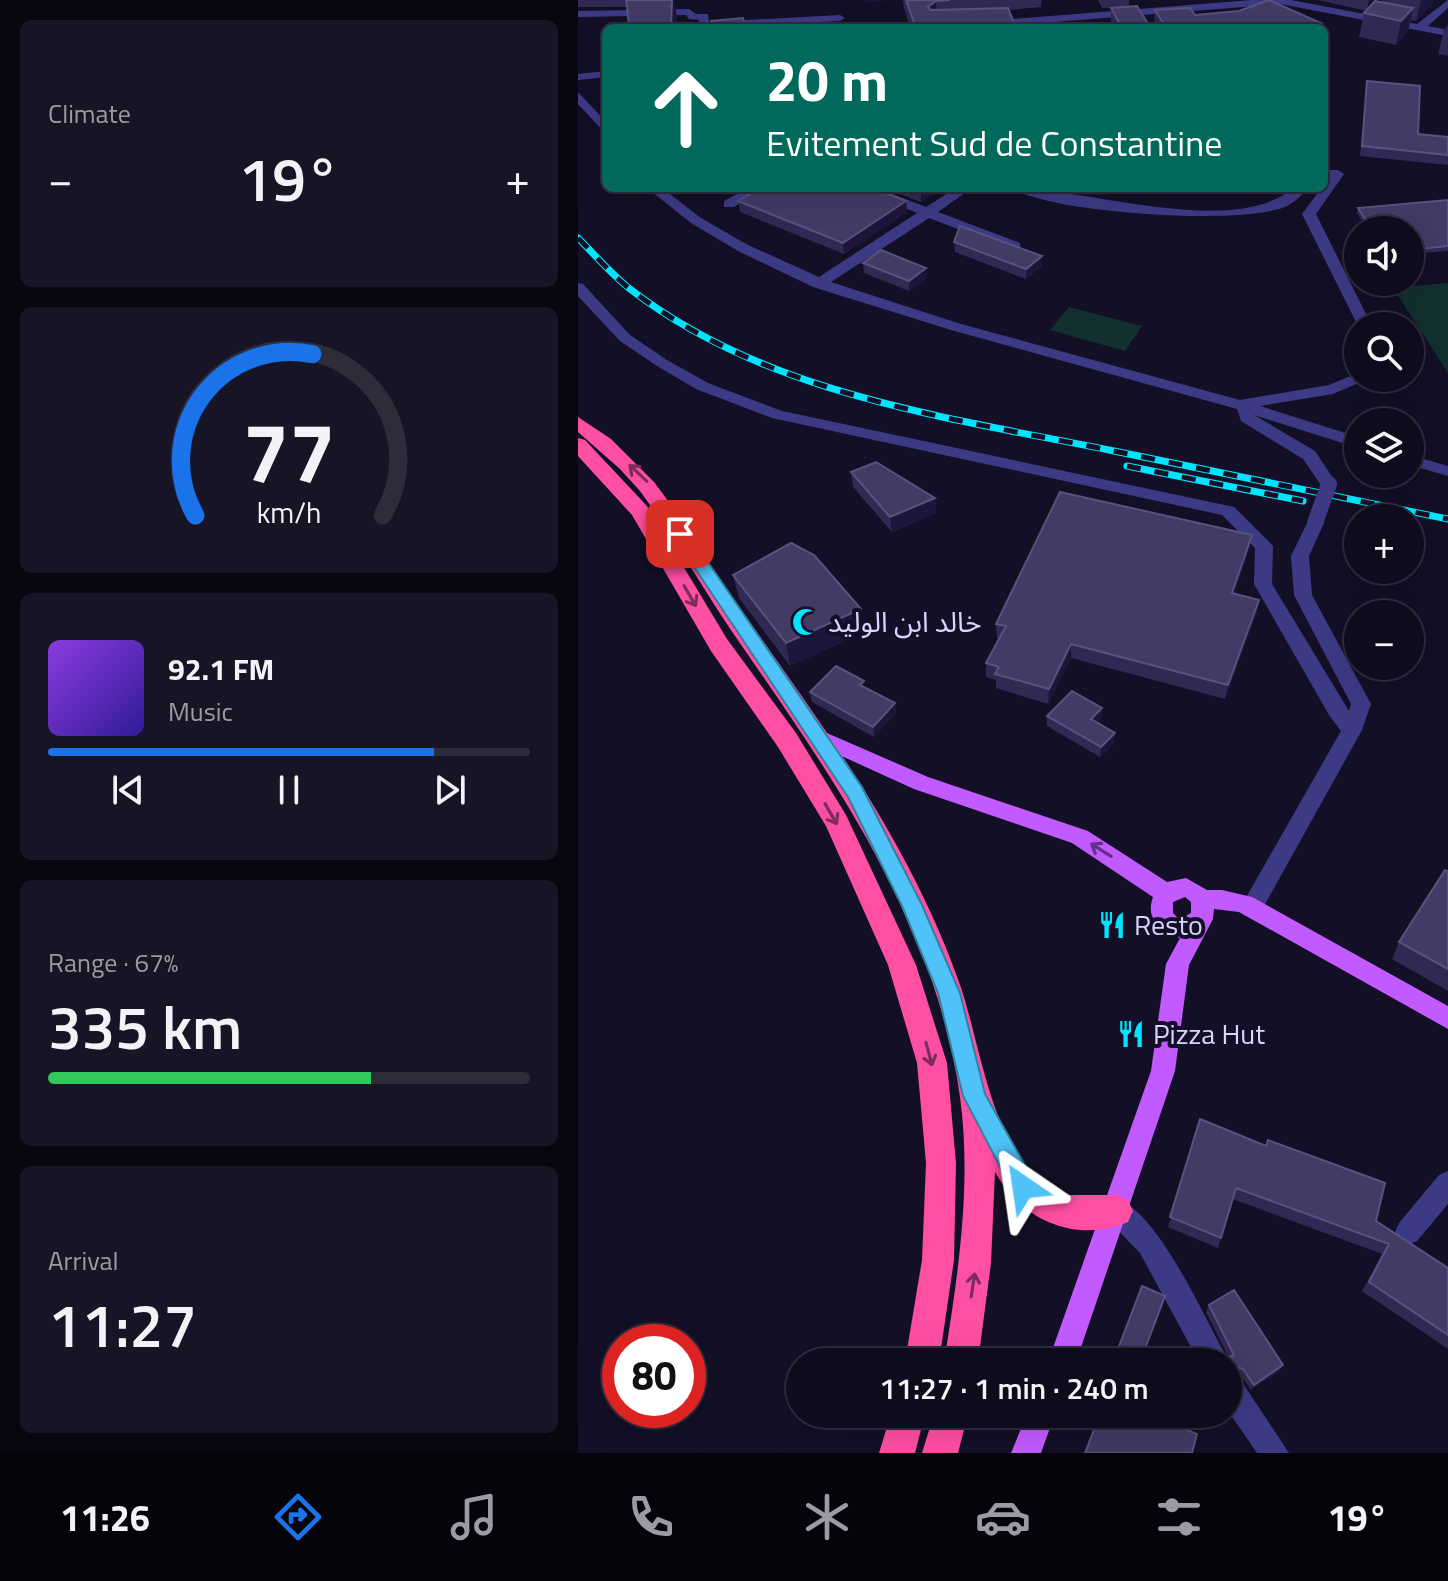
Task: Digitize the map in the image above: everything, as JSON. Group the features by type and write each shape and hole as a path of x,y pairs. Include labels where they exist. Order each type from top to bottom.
{"highway":[{"path":"578,423 649,483 731,614 820,738 855,792 912,905 949,993 975,1096 979,1160 976,1267 963,1348"},
{"path":"578,444 601,465 640,511 719,645 787,740 837,822 902,965 932,1063 941,1163 938,1260 924,1348"},
{"path":"975,1096 1023,1187 1053,1210 1078,1214 1117,1211"},
{"path":"897,1453 904,1428"},
{"path":"940,1453 947,1428"}],"main road":[{"path":"820,738 921,783 1080,837 1166,893"},
{"path":"1178,964 1159,905 1166,893 1182,889 1201,909"},
{"path":"1163,918 1174,925 1186,927 1201,909 1228,900 1251,908 1448,1018"},
{"path":"1067,1348 1163,1071 1178,964 1201,909"},
{"path":"1026,1453 1036,1428"}],"street":[{"path":"1084,0 1091,16"},
{"path":"994,24 1280,1 1448,33"},
{"path":"1420,27 1448,2"},
{"path":"795,24 841,23 836,4"},
{"path":"578,14 689,12 693,17 800,9"},
{"path":"704,16 704,24"},
{"path":"578,77 602,74"},
{"path":"578,96 602,125"},
{"path":"1328,174 1338,174 1328,188"},
{"path":"660,192 694,217 818,284 988,336 1244,404 1344,438"},
{"path":"729,204 751,192"},
{"path":"875,192 1015,246"},
{"path":"818,284 959,192"},
{"path":"1036,192 1081,203 1210,213 1283,203 1296,192"},
{"path":"1325,192 1309,214 1358,312"},
{"path":"578,287 625,338 662,363 702,386 778,415 928,450 1078,477 1228,511 1264,546 1263,584 1336,710 1352,730"},
{"path":"1244,404 1333,389 1344,384"},
{"path":"1244,404 1247,418 1309,455 1329,484 1300,556 1303,595 1361,704 1352,730 1251,908"},
{"path":"1424,464 1448,471"},
{"path":"1408,1232 1448,1184"},
{"path":"1117,1211 1149,1244 1206,1348"},
{"path":"1242,1406 1274,1453"}],"green space":[{"path":"1448,283 1448,373 1424,336 1424,312 1409,312 1398,296 1424,296 1424,285"},
{"path":"1069,307 1142,326 1125,351 1050,330"}],"building":[{"path":"626,0 672,0 671,24 629,24"},
{"path":"906,0 950,0 936,1 928,7 931,10 1008,8 1015,24 915,24"},
{"path":"1269,0 1321,23 1164,24 1155,10 1190,8 1195,15 1239,11"},
{"path":"1375,1 1413,8 1401,21 1364,13"},
{"path":"1137,6 1148,24 1120,24 1111,8"},
{"path":"743,18 744,24 711,24 711,21"},
{"path":"1367,81 1420,86 1418,134 1448,137 1448,155 1362,146"},
{"path":"753,192 884,192 906,201 843,243 738,201"},
{"path":"1448,200 1448,246 1424,249 1424,216 1363,216 1358,208"},
{"path":"960,226 1042,256 1026,269 954,242"},
{"path":"881,250 926,268 909,281 863,263"},
{"path":"876,462 935,498 890,517 851,472"},
{"path":"1060,492 1252,535 1232,593 1259,600 1228,685 1071,644 1049,689 995,674 999,667 986,663 1006,626 996,624"},
{"path":"791,543 814,555 861,609 786,643 733,575"},
{"path":"836,666 864,681 860,685 895,703 873,727 810,692"},
{"path":"1072,691 1102,708 1091,719 1115,733 1101,747 1047,716"},
{"path":"1445,870 1448,871 1448,969 1399,942"},
{"path":"1200,1119 1266,1146 1268,1140 1385,1183 1376,1221 1448,1268 1448,1335 1369,1282 1389,1244 1236,1188 1221,1238 1170,1217"},
{"path":"1142,1286 1165,1296 1145,1348 1118,1348"},
{"path":"1234,1290 1283,1365 1254,1385 1242,1369 1242,1348 1230,1348 1209,1305"},
{"path":"1095,1428 1183,1428 1197,1434 1192,1453 1085,1453"}],"railway":[{"path":"578,238 630,289 683,325 739,354 798,377 859,396 984,426 1448,519"},
{"path":"1127,466 1303,501"}],"place":[{"name":"خالد ابن الوليد","path":"806,622"},
{"name":"Resto","path":"1112,925"},
{"name":"Pizza Hut","path":"1131,1034"}],"route":[{"path":"680,534 731,614 855,792 912,905 949,993 975,1096 1004,1158 1023,1187"}]}
